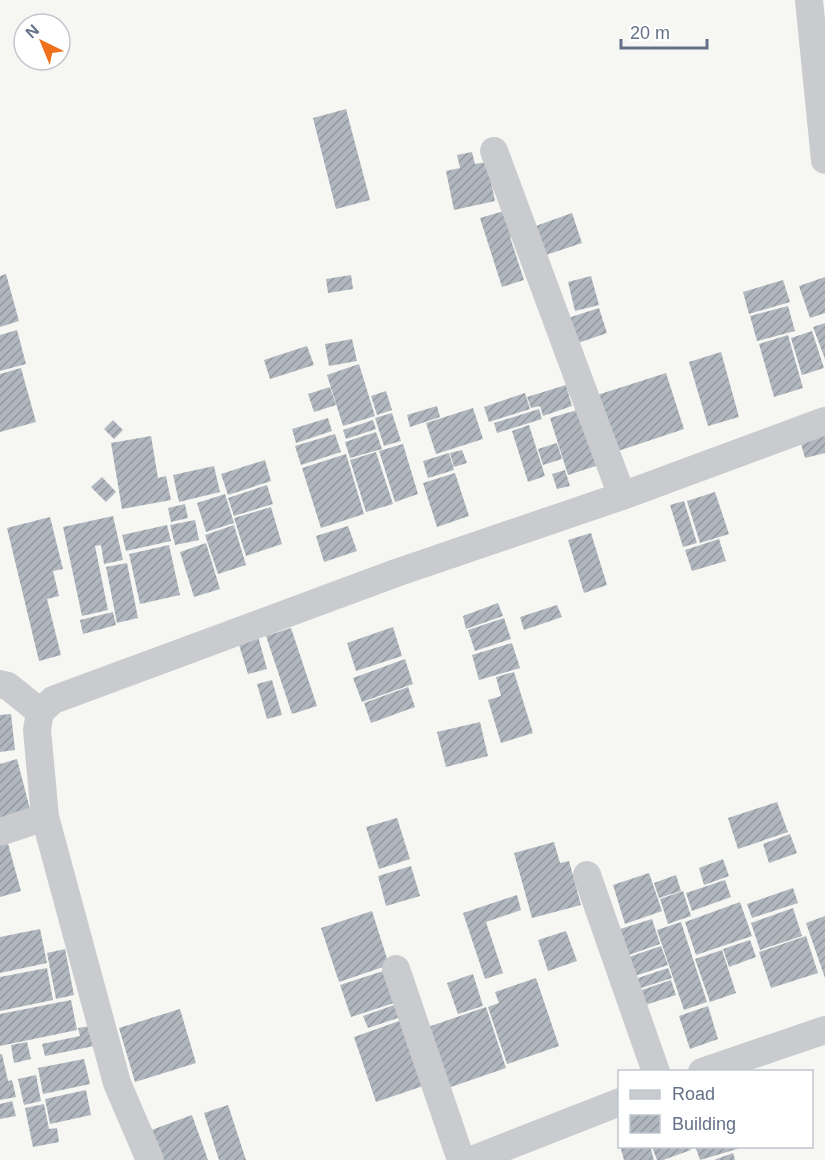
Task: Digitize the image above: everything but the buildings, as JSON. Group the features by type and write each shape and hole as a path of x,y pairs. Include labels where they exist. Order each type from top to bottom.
{"street":[{"path":"809,0 825,160"},
{"path":"494,151 622,496"},
{"path":"150,1160 117,1083 45,817 37,730 40,712 53,700 396,573 622,496 825,421"},
{"path":"0,684 8,686 40,712"},
{"path":"0,832 45,817"},
{"path":"587,875 656,1070"},
{"path":"396,969 461,1160"},
{"path":"705,1070 825,1030"},
{"path":"472,1160 618,1103"}]}
